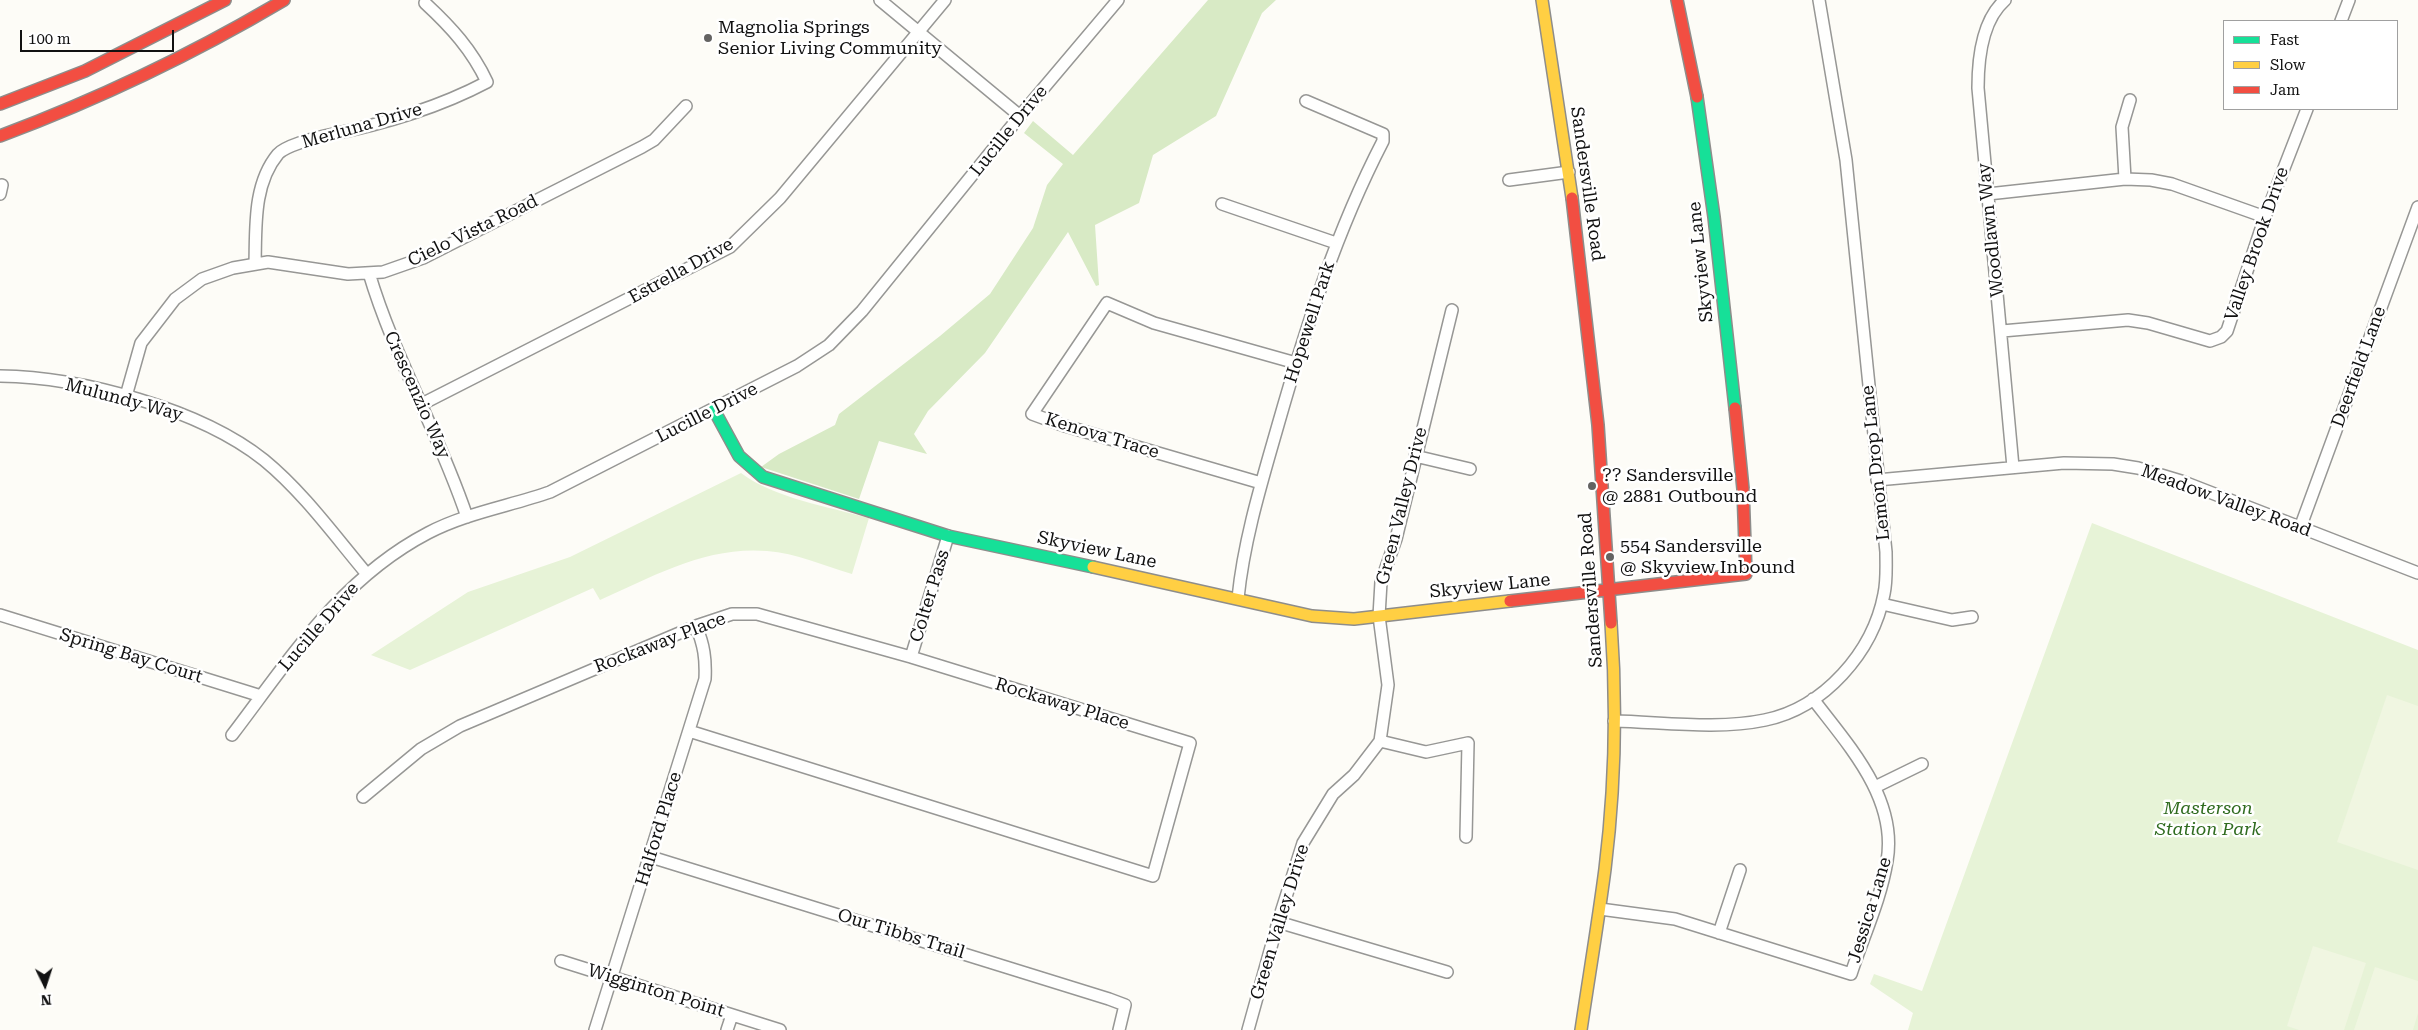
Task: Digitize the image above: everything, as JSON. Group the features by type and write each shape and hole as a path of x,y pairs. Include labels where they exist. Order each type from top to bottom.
{"street":[{"path":"0,104 85,70 225,0"},
{"path":"0,136 62,114 123,87 239,28 284,0"},
{"path":"880,0 917,33 1020,116"},
{"name":"Estrella Drive","path":"422,404 730,247 780,198 945,0"},
{"name":"Lucille Drive","path":"232,735 310,632 366,573 387,557 429,532 467,517 513,505 550,492 798,366 829,345 862,311 1020,116 1118,0"},
{"name":"Sandersville Road","path":"1542,0 1569,172 1598,425 1614,664 1611,806 1600,909 1581,1030"},
{"name":"Skyview Lane","path":"714,410 735,453 748,468 763,477 948,536 1238,598 1312,616 1354,619 1746,574 1745,539 1732,385 1710,185 1703,135 1677,0"},
{"name":"Lemon Drop Lane","path":"1614,721 1730,724 1751,722 1783,715 1813,699 1844,674 1869,635 1882,604 1886,567 1846,160 1819,0"},
{"name":"Woodlawn Way","path":"2005,0 1993,14 1987,27 1978,64 1982,143 2002,331 2013,467"},
{"path":"2341,20 2349,0"},
{"name":"Merluna Drive","path":"255,264 258,203 266,174 279,152 313,138 393,120 465,93 487,82 478,62 464,42 425,3"},
{"path":"2125,180 2122,127 2130,100"},
{"name":"Hopewell Park","path":"1238,598 1240,575 1261,482 1296,363 1336,243 1383,141 1383,134 1306,101"},
{"name":"Cielo Vista Road","path":"126,396 141,343 175,298 202,279 234,268 268,262 348,274 383,272 423,258 642,147 654,140 686,106"},
{"name":"Valley Brook Drive","path":"2002,331 2128,320 2148,323 2204,340 2215,340 2227,331 2265,217 2307,110"},
{"path":"1509,180 1569,172"},
{"path":"1988,194 2125,180 2172,184 2265,217"},
{"path":"1222,204 1336,243"},
{"name":"Deerfield Lane","path":"2300,528 2418,207"},
{"name":"Crescenzio Way","path":"369,273 387,330 443,450 467,517"},
{"name":"Kenova Trace","path":"1261,482 1062,425 1032,414 1107,303 1154,323 1296,363"},
{"name":"Green Valley Drive","path":"1248,1030 1296,862 1309,831 1333,794 1354,775 1380,742 1388,685 1379,616 1381,582 1396,539 1452,310"},
{"name":"Mulundy Way","path":"0,376 46,379 126,396 178,412 219,432 264,460 296,490 366,573"},
{"path":"1415,456 1470,469"},
{"name":"Meadow Valley Road","path":"1877,480 2013,467 2092,462 2138,468 2181,481 2418,573"},
{"name":"Colter Pass","path":"912,657 948,536"},
{"path":"1882,604 1952,620 1972,617"},
{"name":"Rockaway Place","path":"363,797 421,749 460,726 696,626 732,614 757,614 912,657 1190,743 1153,876 689,731"},
{"name":"Spring Bay Court","path":"0,615 261,696"},
{"name":"Halford Place","path":"595,1030 651,857 705,679 706,660 704,645 696,626"},
{"name":"Jessica Lane","path":"1600,909 1675,919 1851,974 1884,876 1888,859 1887,822 1875,787 1813,699"},
{"path":"1380,742 1426,752 1468,743 1466,837"},
{"path":"1875,787 1922,764"},
{"name":"Our Tibbs Trail","path":"651,857 1109,999 1125,1005 1119,1030"},
{"path":"1719,933 1740,870"},
{"path":"1278,922 1447,972"},
{"name":"Wigginton Point","path":"561,961 780,1030"},
{"path":"727,1030 732,1015"}],"green space":[{"path":"1208,0 1276,0 1262,13 1216,116 1153,155 1139,203 1095,225 1099,285 1096,286 1068,232 985,353 928,411 914,434 927,454 879,441 859,499 761,467 779,454 835,425 839,414 940,336 990,294 1033,228 1047,185 1063,164 1024,133 1033,121 1073,155"},
{"path":"741,473 754,482 785,495 869,518 852,574 778,552 745,551 723,553 702,558 660,573 600,600 593,588 410,670 371,655 468,592 570,557"},
{"name":"Masterson Station Park","path":"2092,523 2418,650 2418,1030 1908,1030 1913,1013 1870,984 1874,974 1922,991"},
{"path":"2387,695 2418,706 2418,870 2337,842"},
{"path":"2313,946 2366,963 2344,1030 2299,1030 2287,1026"},
{"path":"2375,967 2418,981 2418,1013 2413,1030 2354,1030"}],"traffic: fast":[{"path":"1697,97 1714,217 1735,408"},
{"path":"714,410 739,456 763,477 948,536 1093,567"}],"traffic: slow":[{"path":"1542,0 1572,198"},
{"path":"1093,567 1312,616 1354,619 1510,601"},
{"path":"1581,1030 1602,889 1611,808 1614,715 1611,623"}],"traffic: jam":[{"path":"0,104 85,71 225,0"},
{"path":"0,136 73,107 145,74 215,39 284,0"},
{"path":"1677,0 1697,97"},
{"path":"1572,198 1598,425 1611,623"},
{"path":"1510,601 1746,574 1743,489 1735,408"}],"place":[{"name":"Magnolia Springs Senior Living Community","path":"708,38"},
{"name":"?? Sandersville @ 2881 Outbound","path":"1592,486"},
{"name":"554 Sandersville @ Skyview Inbound","path":"1610,557"}]}
